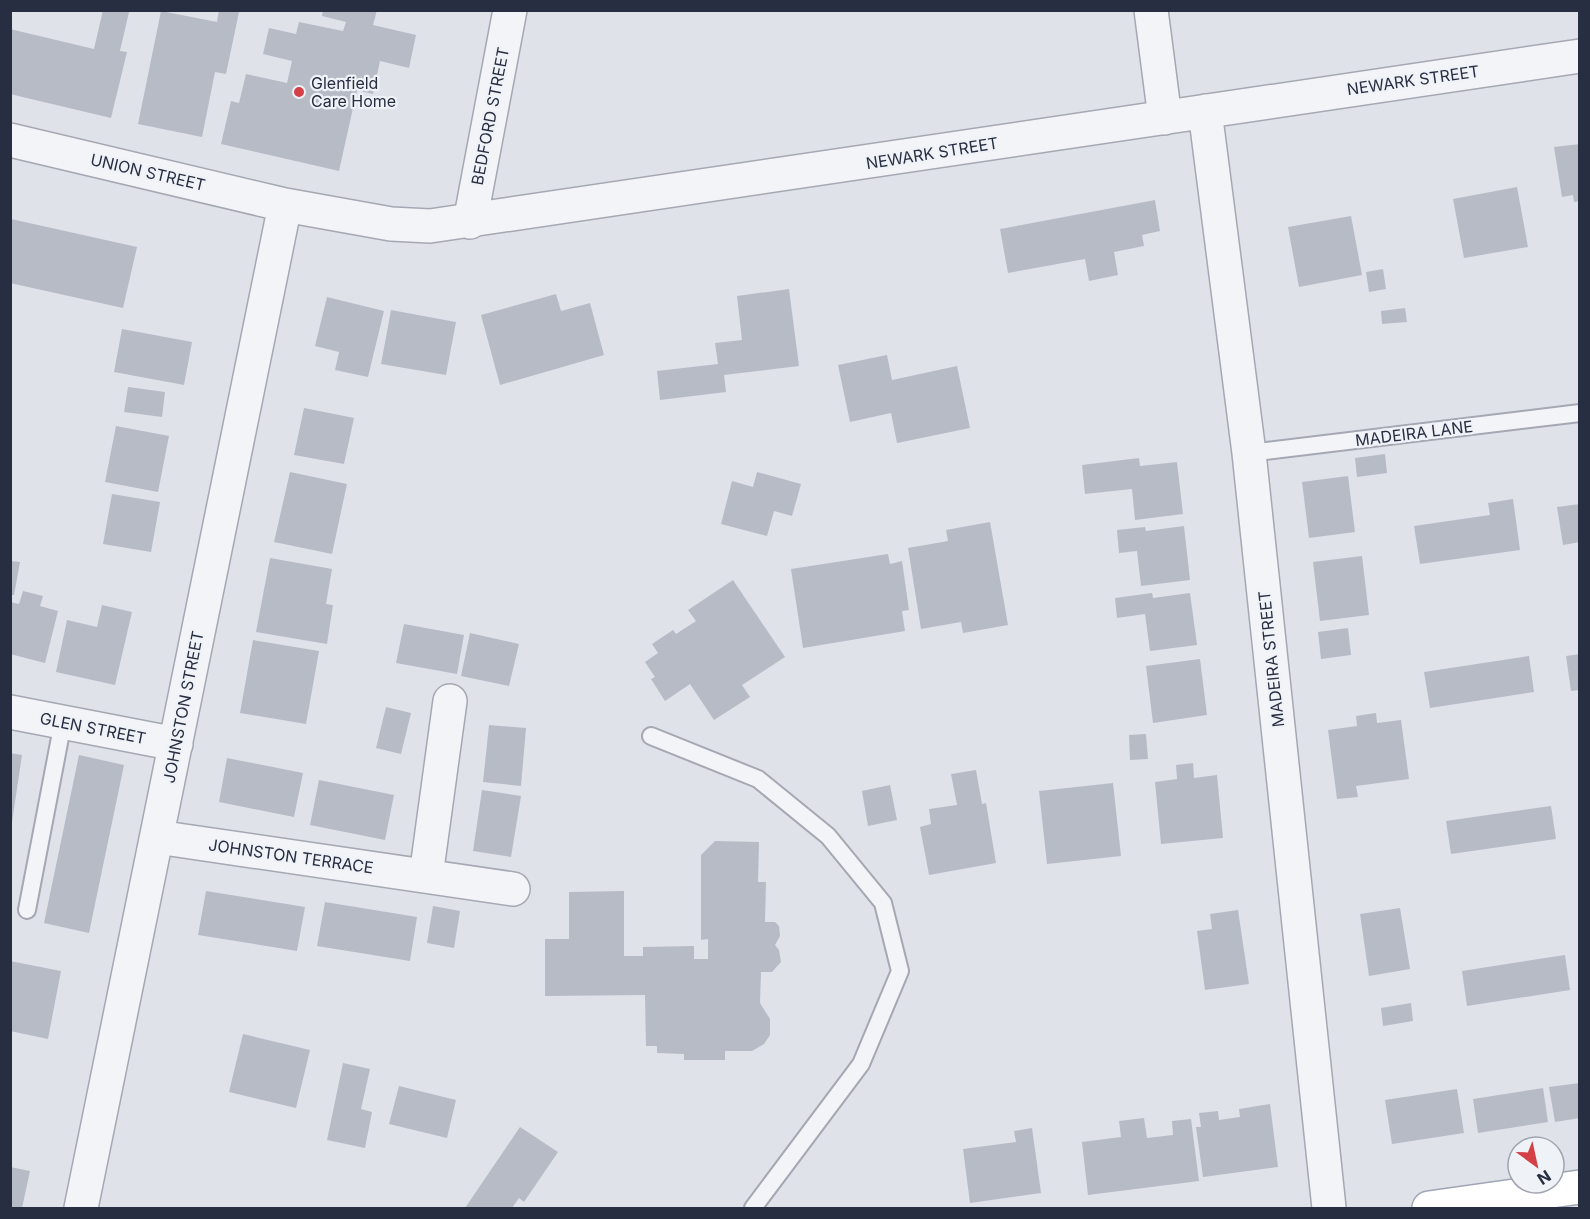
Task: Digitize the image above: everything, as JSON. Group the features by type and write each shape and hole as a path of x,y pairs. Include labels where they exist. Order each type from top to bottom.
{"main road":[{"path":"1429,1209 1580,1187"}],"street":[{"name":"BEDFORD STREET","path":"470,222 510,10"},
{"path":"1151,10 1166,118"},
{"name":"NEWARK STREET","path":"285,205 391,224 430,226 470,222 1580,56"},
{"name":"MADEIRA STREET","path":"1205,111 1249,453 1329,1209"},
{"name":"UNION STREET","path":"10,140 285,205"},
{"name":"JOHNSTON STREET","path":"81,1209 285,205"},
{"path":"426,876 450,701"},
{"name":"GLEN STREET","path":"10,712 176,744"},
{"name":"JOHNSTON TERRACE","path":"157,837 513,889"}],"lane":[{"name":"MADEIRA LANE","path":"1249,453 1580,413"},
{"path":"27,910 63,722"},
{"path":"651,736 758,779 828,836 883,903 900,971 861,1064 753,1209"}],"building":[{"path":"103,10 129,12 120,51 127,52 111,118 10,94 10,29 94,49"},
{"path":"219,10 239,12 226,74 215,72 202,137 138,124 161,11 217,22"},
{"name":"Glenfield Care Home","path":"323,10 377,10 373,25 416,35 409,68 380,61 373,94 357,90 339,171 221,144 231,101 239,103 246,74 287,83 292,61 263,54 269,28 296,34 299,22 343,31 346,22 322,16"},
{"path":"1580,144 1580,201 1574,202 1573,195 1562,197 1554,147"},
{"path":"1517,187 1528,247 1464,258 1453,199"},
{"path":"1155,200 1160,231 1142,235 1144,246 1114,252 1118,275 1089,281 1085,259 1008,273 1000,229"},
{"path":"1351,216 1362,275 1299,287 1288,227"},
{"path":"11,219 137,247 123,308 10,283"},
{"path":"1383,269 1386,289 1369,292 1366,272"},
{"path":"789,289 799,366 724,375 726,392 660,400 657,371 718,364 715,343 742,340 737,296"},
{"path":"556,294 561,311 590,303 604,355 500,385 481,315"},
{"path":"327,297 384,311 368,377 335,370 339,352 315,346"},
{"path":"1405,308 1407,322 1382,324 1381,311"},
{"path":"391,310 456,322 446,375 381,364"},
{"path":"122,329 192,342 184,385 114,372"},
{"path":"887,355 892,380 957,366 970,428 897,443 891,413 850,422 838,365"},
{"path":"128,387 165,392 162,417 124,412"},
{"path":"304,408 354,418 344,464 294,455"},
{"path":"116,426 169,436 158,492 105,482"},
{"path":"1385,454 1387,473 1357,477 1355,458"},
{"path":"1139,458 1140,466 1177,462 1183,514 1135,520 1132,489 1085,494 1082,465"},
{"path":"290,472 347,484 332,554 274,542"},
{"path":"757,472 801,484 792,516 774,511 767,536 721,524 732,481 753,487"},
{"path":"1348,476 1355,532 1309,538 1302,482"},
{"path":"112,494 160,502 151,552 103,544"},
{"path":"1513,499 1520,550 1420,564 1414,526 1490,515 1488,503"},
{"path":"1580,504 1580,542 1563,545 1557,507"},
{"path":"990,522 1008,625 963,633 961,622 921,629 908,548 948,541 946,530"},
{"path":"1184,526 1190,580 1141,586 1137,551 1119,553 1117,530 1145,527 1146,531"},
{"path":"888,554 890,564 902,561 909,610 902,611 905,631 803,648 791,569"},
{"path":"1362,556 1369,615 1320,621 1313,562"},
{"path":"270,558 332,569 326,604 333,605 327,644 256,632"},
{"path":"10,561 20,562 14,595 10,595"},
{"path":"733,580 785,657 742,685 750,697 714,720 690,684 665,701 651,679 655,677 645,662 658,653 652,644 673,630 676,634 696,621 688,610"},
{"path":"23,591 43,596 40,606 58,611 45,663 10,654 10,602 19,604"},
{"path":"1152,593 1153,598 1190,593 1197,645 1150,651 1145,614 1117,618 1115,598"},
{"path":"102,605 132,612 115,685 56,672 67,620 97,627"},
{"path":"404,624 464,635 457,674 396,663"},
{"path":"1348,628 1351,655 1321,659 1318,632"},
{"path":"470,633 519,644 509,686 461,676"},
{"path":"253,640 319,651 306,724 240,713"},
{"path":"1580,654 1580,690 1571,691 1566,656"},
{"path":"1529,656 1534,692 1430,708 1424,672"},
{"path":"1200,659 1207,715 1153,723 1146,666"},
{"path":"386,707 411,713 401,754 376,748"},
{"path":"1376,713 1377,723 1401,720 1409,779 1356,786 1358,797 1337,799 1328,730 1357,726 1356,716"},
{"path":"489,725 526,728 521,786 483,782"},
{"path":"1146,734 1148,759 1130,760 1129,735"},
{"path":"10,753 22,755 12,822 10,822"},
{"path":"79,755 124,765 89,933 44,923"},
{"path":"227,758 303,773 294,817 219,802"},
{"path":"1193,763 1194,778 1217,775 1223,838 1161,844 1155,782 1177,779 1176,765"},
{"path":"976,770 982,804 986,803 996,863 929,875 920,827 931,824 929,809 957,805 951,774"},
{"path":"319,780 394,795 385,840 310,825"},
{"path":"1113,783 1121,856 1047,864 1039,791"},
{"path":"890,785 897,820 868,826 862,791"},
{"path":"482,790 521,796 511,857 473,851"},
{"path":"1551,806 1556,839 1451,854 1446,821"},
{"path":"715,841 759,842 758,882 766,882 765,922 775,922 779,926 780,936 775,945 779,950 781,962 772,972 761,972 760,1003 770,1019 770,1035 764,1044 752,1051 725,1051 725,1060 684,1060 684,1054 657,1053 657,1046 646,1046 645,995 545,996 545,939 569,939 569,892 624,891 624,956 643,956 643,947 694,946 694,959 708,959 708,939 701,940 701,855"},
{"path":"206,891 305,907 297,951 198,935"},
{"path":"325,902 417,917 410,961 317,946"},
{"path":"433,906 460,911 454,948 427,943"},
{"path":"1400,908 1410,969 1369,976 1360,914"},
{"path":"1238,910 1249,984 1205,990 1197,931 1212,929 1210,914"},
{"path":"1565,955 1570,990 1467,1006 1462,971"},
{"path":"10,961 61,971 48,1039 10,1031"},
{"path":"1411,1003 1413,1021 1383,1026 1381,1008"},
{"path":"243,1034 310,1050 296,1108 229,1092"},
{"path":"343,1063 370,1069 361,1109 372,1112 365,1148 327,1140"},
{"path":"1580,1083 1580,1118 1555,1122 1549,1087"},
{"path":"399,1086 456,1100 447,1138 389,1124"},
{"path":"1543,1088 1548,1122 1478,1133 1473,1099"},
{"path":"1457,1089 1464,1133 1392,1144 1385,1100"},
{"path":"1270,1104 1278,1167 1203,1177 1196,1127 1201,1127 1199,1113 1218,1111 1219,1120 1240,1117 1239,1109"},
{"path":"1144,1118 1147,1138 1173,1135 1172,1121 1191,1119 1199,1181 1088,1195 1082,1142 1121,1137 1119,1121"},
{"path":"520,1127 558,1152 524,1202 519,1198 512,1208 465,1208"},
{"path":"1032,1128 1041,1193 970,1203 963,1149 1016,1142 1014,1131"},
{"path":"10,1167 30,1171 22,1208 10,1208"}],"place":[{"name":"Glenfield Care Home","path":"299,92"}]}
